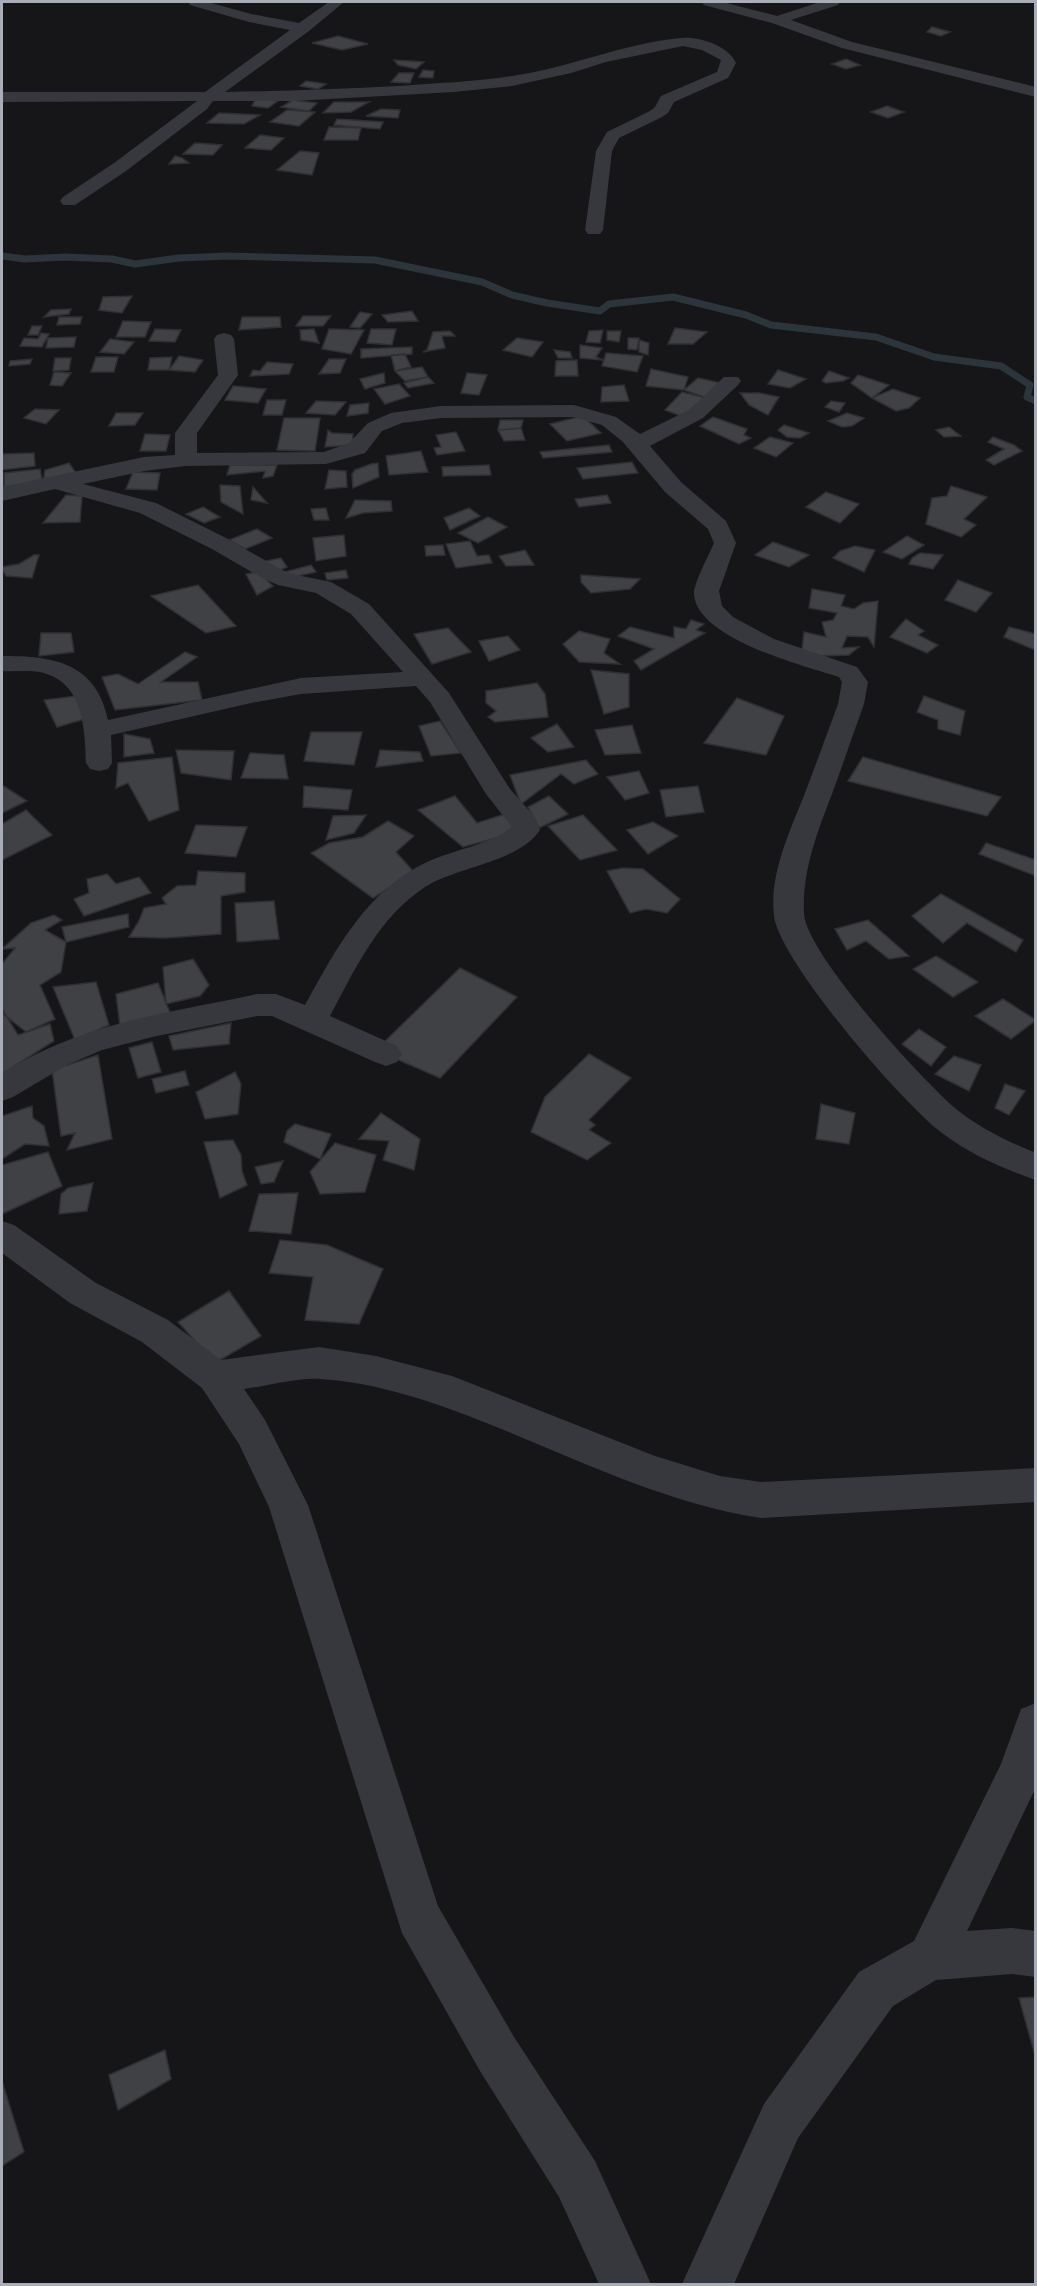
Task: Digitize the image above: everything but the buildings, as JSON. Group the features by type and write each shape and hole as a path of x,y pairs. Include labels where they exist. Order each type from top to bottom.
{"street":[{"path":"195,2 249,18 304,28"},
{"path":"69,201 120,167 201,106 209,96 337,2"},
{"path":"709,2 777,20 847,45 1035,92"},
{"path":"777,20 833,2"},
{"path":"2,97 306,95 454,87 513,81 566,70 603,58 683,42 706,46 727,58 729,63 723,75 667,99 662,110 613,135 604,151 594,230"},
{"path":"186,460 186,433 228,375 224,339"},
{"path":"636,444 696,414 731,381"},
{"path":"2,494 144,464 186,460 326,458 357,448 375,427 398,417 441,412 574,411 609,421 636,444 673,487 718,526 725,543 705,594 710,611 724,624 752,639 848,672 855,682 851,704 795,853 789,888 789,920 810,961 854,1020 944,1118 979,1140 1035,1167"},
{"path":"56,484 148,508 220,544 272,574 286,580 323,587 368,616 440,698 500,794 525,823 526,830 518,837 414,879 388,900 368,923 312,1020"},
{"path":"2,664 46,665 72,674 88,694 99,730 99,763"},
{"path":"99,730 301,686 422,678"},
{"path":"2,1089 50,1059 92,1042 140,1029 257,1005 276,1005 386,1054"},
{"path":"2,1235 83,1293 155,1331 215,1377 252,1432 288,1505 418,1917 497,2054 576,2179 625,2284"},
{"path":"215,1377 319,1364 376,1372 439,1387 651,1472 720,1494 761,1500 1035,1485"},
{"path":"930,1957 1020,1772 1035,1724"},
{"path":"708,2284 781,2121 876,1989 930,1957 1012,1952 1035,1954"}],"waterway":[{"path":"2,256 25,259 65,257 112,259 135,264 179,258 228,256 375,260 482,282 512,295 547,303 600,311 609,304 673,297 746,315 771,325 876,337 934,357 1001,366 1030,385 1027,397 1036,401"}]}
